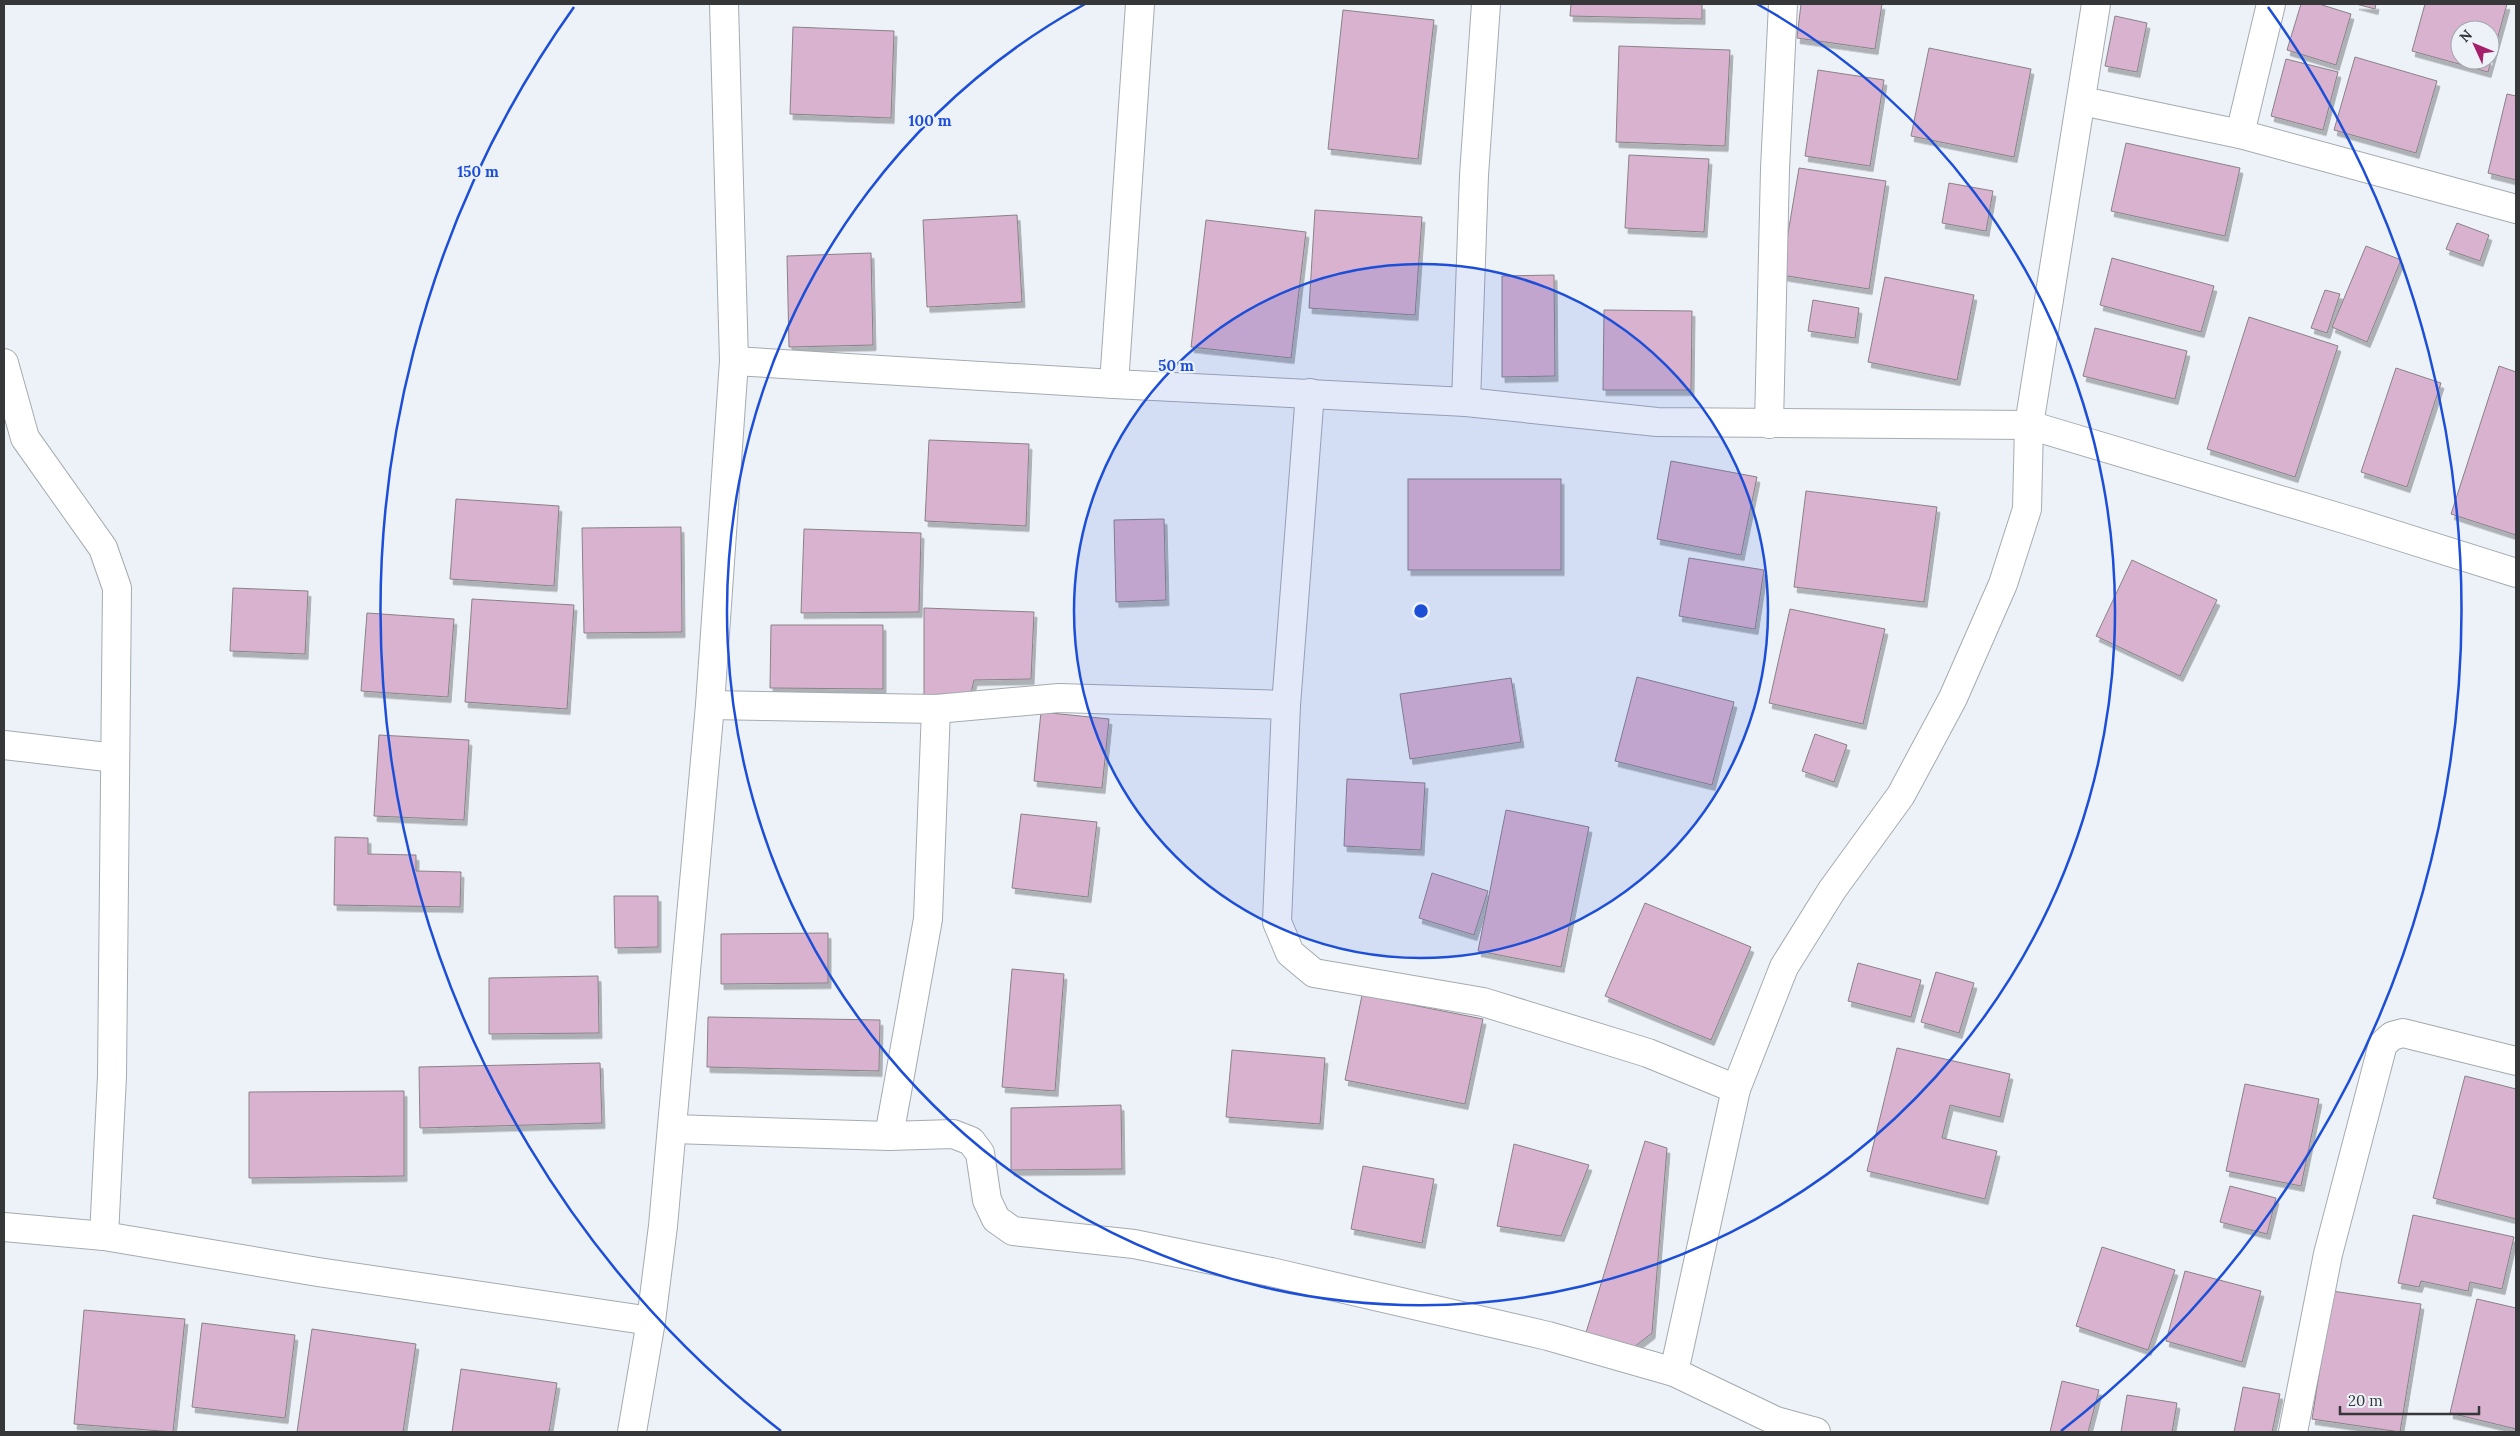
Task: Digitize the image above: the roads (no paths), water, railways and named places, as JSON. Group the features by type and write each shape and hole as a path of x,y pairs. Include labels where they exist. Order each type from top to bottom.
{"street":[{"path":"632,1432 651,1321 673,1129 710,705 734,361 724,4"},
{"path":"1114,384 1140,4"},
{"path":"1466,402 1474,175 1486,4"},
{"path":"1769,424 1775,169 1783,4"},
{"path":"1674,1372 1736,1088 1784,967 1832,890 1901,795 1956,690 2003,584 2027,509 2029,425 2096,4"},
{"path":"2240,134 2271,4"},
{"path":"2082,101 2240,134 2516,209"},
{"path":"734,361 1114,384 1466,402 1656,422 2029,425 2354,522 2516,573"},
{"path":"4,363 25,438 103,548 117,588 112,1076 104,1236"},
{"path":"1310,394 1286,705 1277,922 1290,953 1314,973 1483,1002 1648,1053 1736,1088"},
{"path":"710,705 936,709 1059,698 1286,705"},
{"path":"889,1136 928,919 936,709"},
{"path":"4,744 115,758"},
{"path":"2292,1432 2328,1254 2383,1044 2392,1036 2404,1033 2516,1061"},
{"path":"673,1129 889,1136 953,1134 971,1142 980,1153 987,1200 996,1219 1013,1231 1134,1244 1271,1272 1548,1336 1674,1372 1776,1420 1816,1432"},
{"path":"4,1227 104,1236 318,1272 651,1321"}]}
